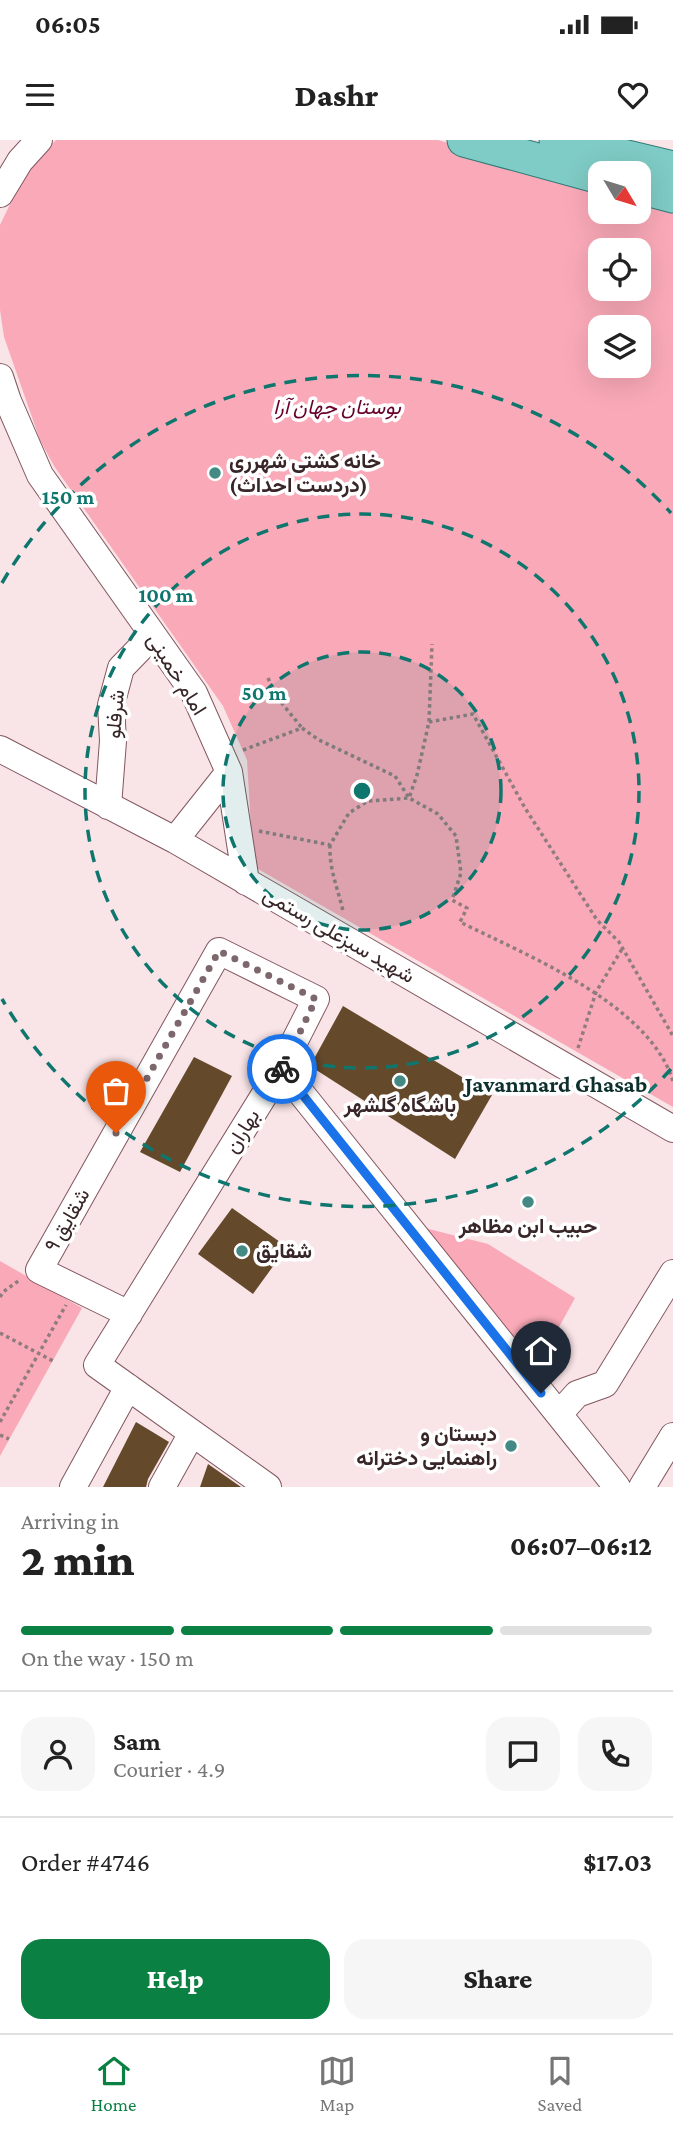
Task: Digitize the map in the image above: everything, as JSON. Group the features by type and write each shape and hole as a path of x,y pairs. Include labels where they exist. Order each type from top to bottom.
{"main road":[{"path":"464,140 588,174"},
{"path":"556,140 673,168"},
{"path":"651,190 673,196"}],"street":[{"path":"0,192 20,161 39,140"},
{"name":"امام خمینی","path":"0,377 40,475 194,693 236,761 246,882"},
{"name":"شرفلو","path":"108,806 113,741 111,705 121,668 153,635"},
{"name":"شهید سبزعلی رستمی","path":"0,749 175,840 673,1129"},
{"path":"175,840 236,761"},
{"name":"شقایق ۹","path":"129,1314 39,1270 219,951 316,999 281,1068"},
{"path":"281,1068 617,1487"},
{"name":"بهاران","path":"128,1387 97,1365 281,1068"},
{"path":"559,1414 577,1394 605,1384 673,1273"},
{"path":"73,1487 128,1387 261,1485"},
{"path":"162,1487 192,1433"},
{"path":"642,1487 673,1436"}],"path":[{"path":"409,798 429,722 432,644"},
{"path":"268,678 276,696 302,728 319,740 395,776 409,798 438,814 456,836 461,873 452,900 467,908 460,922 596,992 629,1019 667,1062 673,1081"},
{"path":"429,722 473,714 525,808 597,920 622,949 673,1036"},
{"path":"236,761 302,728"},
{"path":"344,917 332,875 330,845 349,813 368,801 409,798"},
{"path":"250,829 330,845"},
{"path":"577,1050 596,992 622,949"},
{"path":"0,1297 26,1275"},
{"path":"0,1422 69,1300"},
{"path":"0,1333 53,1361"},
{"path":"0,1435 9,1439"}],"green space":[{"name":"بوستان جهان آرا","path":"56,140 438,140 588,184 588,224 651,224 651,204 673,210 673,1107 258,869 253,860 247,760 223,706 54,466 40,440 4,337 0,310 0,225 25,173"},
{"path":"417,1226 488,1244 575,1298 536,1369"},
{"path":"0,1261 82,1308 0,1456"}],"building":[{"name":"باشگاه گلشهر","path":"343,1006 492,1095 455,1159 310,1066"},
{"path":"194,1057 232,1076 180,1172 140,1152"},
{"name":"شقایق","path":"232,1208 287,1247 253,1294 198,1254"},
{"path":"136,1422 169,1442 146,1487 103,1487"},
{"path":"208,1464 241,1487 200,1487"}],"way so far":[{"path":"116,1133 219,951 316,999 282,1069"}],"place":[{"name":"خانه کشتی شهرری (دردست احداث)","path":"215,473"},
{"name":"باشگاه گلشهر","path":"400,1081"},
{"name":"حبیب ابن مظاهر","path":"528,1202"},
{"name":"شقایق","path":"242,1251"},
{"name":"دبستان و راهنمایی دخترانه","path":"511,1446"}],"district":[{"name":"Javanmard Ghasab","path":"556,1084"}],"route":[{"path":"282,1069 541,1393"}]}
